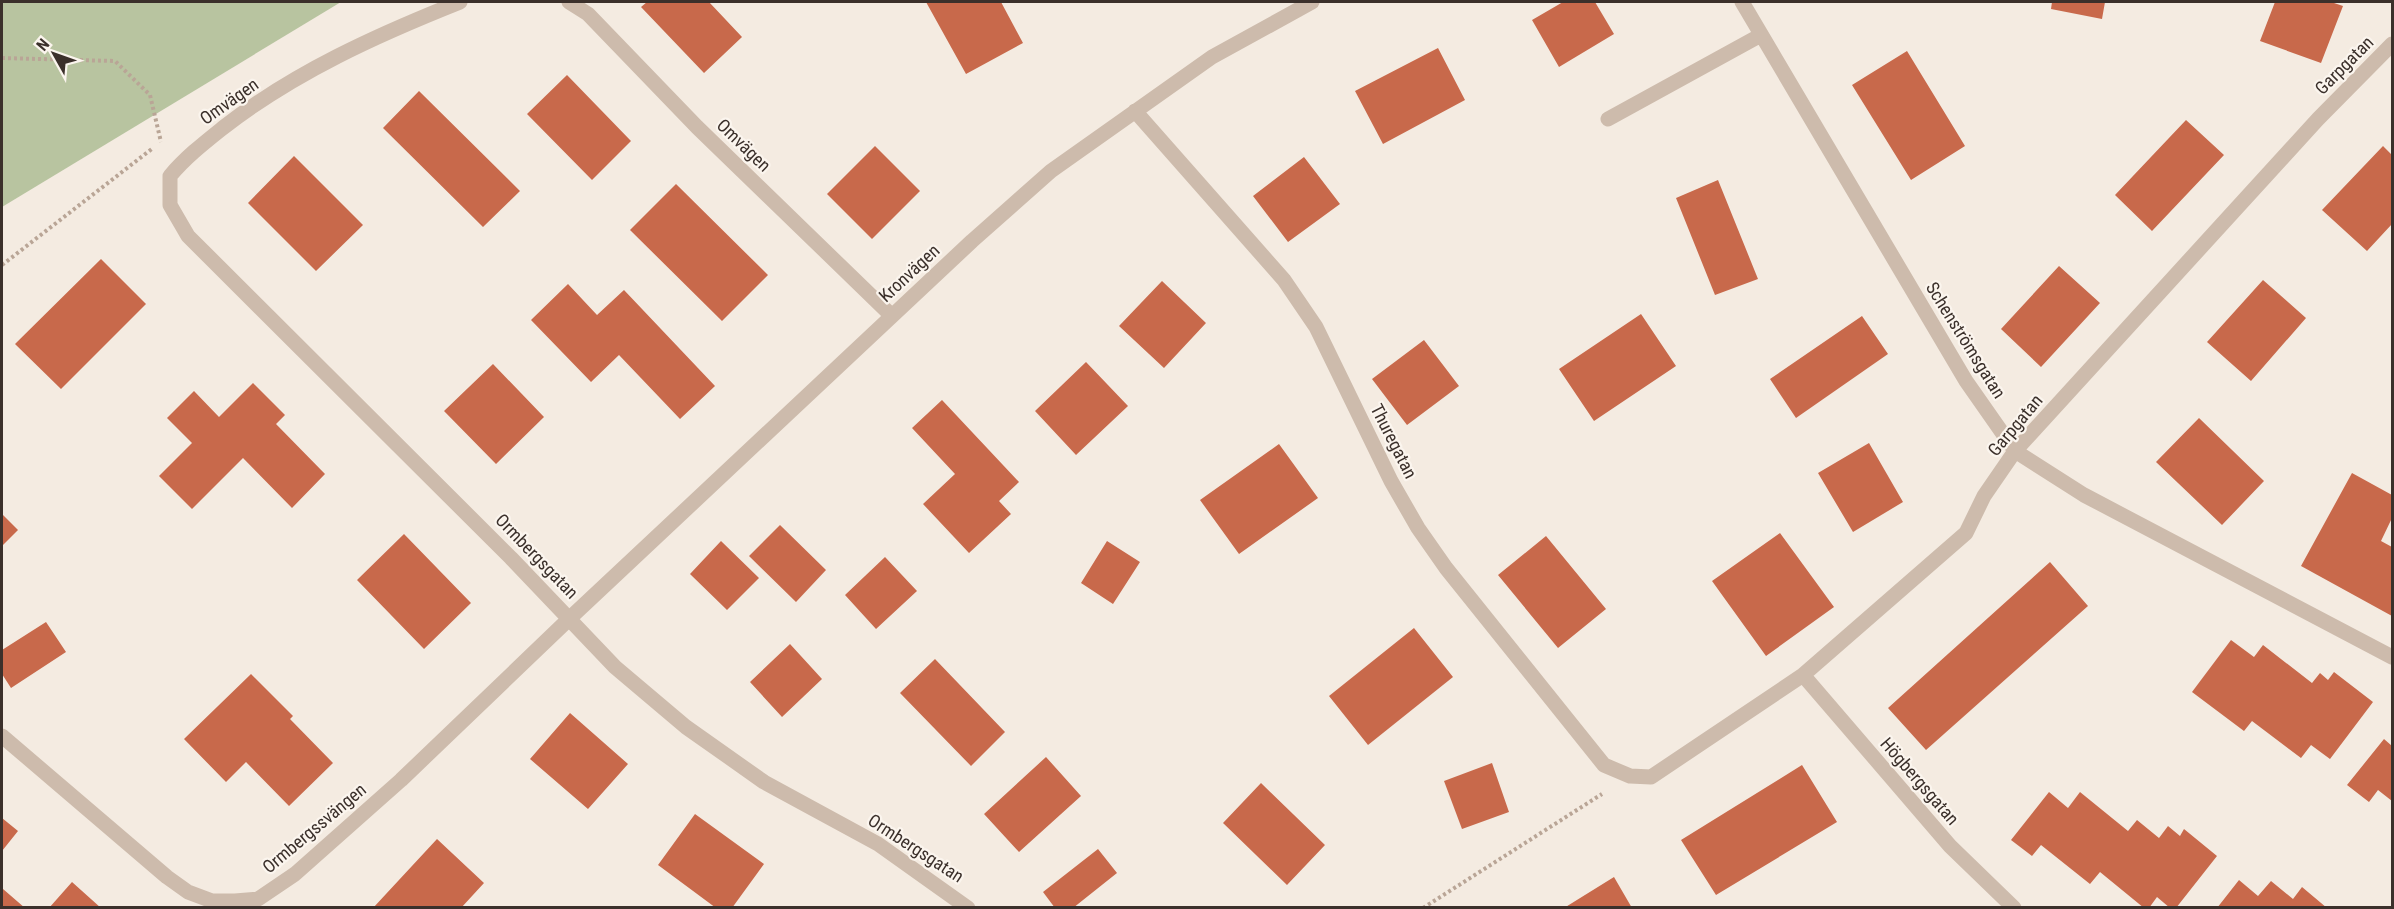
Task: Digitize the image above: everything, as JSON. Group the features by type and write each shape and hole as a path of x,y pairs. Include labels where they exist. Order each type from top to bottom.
{"street":[{"name":"Omvägen","path":"186,157 247,109 332,58 394,28 459,2"},
{"name":"Omvägen","path":"569,2 588,14 697,127 892,316"},
{"name":"Kronvägen","path":"570,618 972,241 1051,171 1212,57 1312,2"},
{"name":"Schenströmsgatan","path":"1742,2 1966,381 2015,451 2084,495 2392,657"},
{"path":"1608,119 1761,35"},
{"name":"Garpgatan","path":"1630,776 1651,777 1803,675 1966,533 1984,496 2015,451 2318,119 2392,44"},
{"name":"Thuregatan","path":"1134,111 1284,280 1304,307 1391,481 1418,528 1446,568 1604,765 1630,776"},
{"name":"Ormbergsgatan","path":"186,157 170,176 170,205 188,236 570,618 615,667 686,728 764,782 878,843 968,908"},
{"name":"Ormbergssvängen","path":"2,736 167,877 188,892 212,901 258,899 296,874 401,780 570,618"},
{"name":"Högbergsgatan","path":"1803,675 1950,846 2014,908"}],"path":[{"path":"2,58 115,61 150,95 161,142 186,157"},
{"path":"2,265 161,142"},
{"path":"1423,908 1630,776"}],"green space":[{"path":"2,2 341,2 2,207"}],"building":[{"path":"647,2 709,2 742,37 704,73 641,7"},
{"path":"926,2 1001,2 1023,43 966,74"},
{"path":"1563,2 1595,2 1614,34 1559,67 1532,20"},
{"path":"2052,2 2105,2 2102,19 2051,9"},
{"path":"2275,2 2331,2 2343,6 2321,63 2260,41"},
{"path":"1438,48 1465,100 1383,144 1355,91"},
{"path":"1907,51 1965,146 1911,180 1852,85"},
{"path":"567,75 631,141 592,180 527,114"},
{"path":"419,91 520,191 483,227 383,128"},
{"path":"2186,120 2224,155 2152,231 2115,195"},
{"path":"875,146 920,191 872,239 827,194"},
{"path":"2383,146 2392,155 2392,224 2367,251 2322,210"},
{"path":"294,156 363,225 316,271 248,203"},
{"path":"1304,157 1340,204 1288,242 1253,196"},
{"path":"1718,180 1758,279 1715,295 1676,198"},
{"path":"676,184 768,275 722,321 630,230"},
{"path":"101,259 146,304 61,389 15,344"},
{"path":"2059,266 2100,303 2041,367 2001,329"},
{"path":"2263,280 2306,318 2251,381 2207,342"},
{"path":"1162,281 1206,323 1164,368 1119,326"},
{"path":"568,284 597,315 624,290 715,386 680,419 619,355 591,382 531,320"},
{"path":"1641,314 1676,366 1594,421 1559,369"},
{"path":"1862,316 1888,354 1796,418 1770,379"},
{"path":"1424,340 1459,386 1407,425 1372,379"},
{"path":"1086,362 1128,406 1076,455 1035,411"},
{"path":"493,364 544,417 496,464 444,411"},
{"path":"253,383 285,415 276,424 325,474 292,508 243,458 192,509 159,476 192,443 167,418 194,391 219,417"},
{"path":"942,400 1019,482 999,501 1011,514 969,553 923,504 955,474 912,428"},
{"path":"2199,418 2264,481 2222,525 2156,462"},
{"path":"1869,443 1903,502 1853,532 1818,473"},
{"path":"1279,444 1318,498 1239,554 1200,500"},
{"path":"2352,473 2392,495 2392,518 2381,541 2392,547 2392,616 2301,566"},
{"path":"2,514 18,530 2,546"},
{"path":"780,525 826,570 796,602 749,556"},
{"path":"1780,533 1834,607 1766,656 1712,581"},
{"path":"404,534 471,603 424,649 357,580"},
{"path":"1546,536 1606,609 1558,648 1498,575"},
{"path":"721,541 759,578 727,610 690,574"},
{"path":"1107,541 1140,562 1113,604 1081,583"},
{"path":"885,557 917,591 876,629 845,595"},
{"path":"2050,562 2088,606 1926,750 1888,708"},
{"path":"46,622 66,652 11,688 2,674 2,650"},
{"path":"1414,628 1453,677 1368,745 1329,696"},
{"path":"2231,640 2254,657 2263,645 2312,683 2320,673 2328,680 2334,672 2373,702 2330,759 2311,745 2301,758 2252,721 2244,731 2192,692"},
{"path":"790,644 822,679 782,717 750,682"},
{"path":"935,659 1005,732 971,766 900,693"},
{"path":"251,674 293,716 290,719 333,763 289,806 246,762 226,782 184,739"},
{"path":"570,713 628,764 588,809 530,759"},
{"path":"2384,739 2392,746 2392,801 2378,790 2369,802 2347,785"},
{"path":"1046,757 1081,796 1019,852 984,814"},
{"path":"1492,763 1509,812 1462,829 1444,781"},
{"path":"1802,765 1837,822 1716,895 1681,840"},
{"path":"1261,783 1325,845 1287,885 1223,823"},
{"path":"2049,792 2068,808 2080,792 2128,831 2137,820 2159,838 2168,826 2180,836 2184,829 2217,856 2176,908 2170,908 2157,897 2149,908 2144,908 2100,872 2090,884 2041,845 2032,856 2011,840"},
{"path":"695,814 764,864 732,908 716,908 658,865"},
{"path":"2,818 18,831 2,851"},
{"path":"437,839 484,883 461,908 373,908"},
{"path":"1098,849 1117,873 1073,908 1055,908 1043,892"},
{"path":"1614,877 1632,908 1564,908"},
{"path":"2239,880 2258,896 2271,881 2293,899 2302,887 2327,908 2217,908"},
{"path":"72,882 101,908 49,908"},
{"path":"3,889 25,908 2,908"}]}
